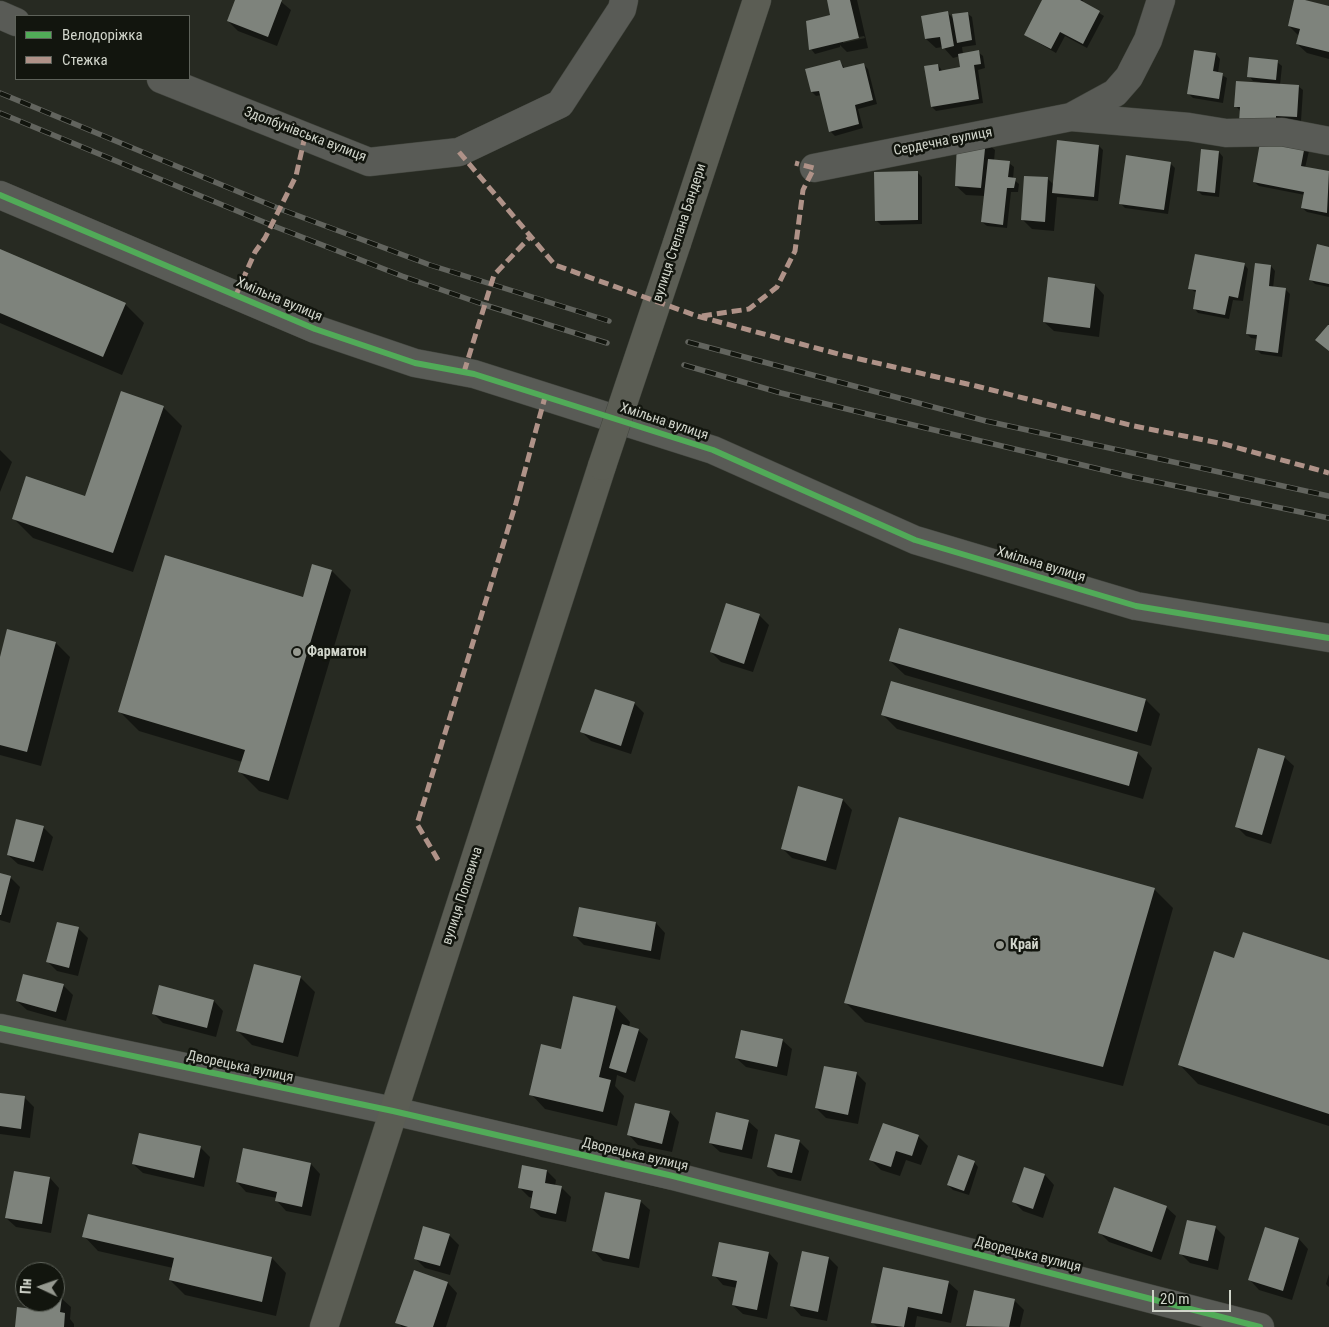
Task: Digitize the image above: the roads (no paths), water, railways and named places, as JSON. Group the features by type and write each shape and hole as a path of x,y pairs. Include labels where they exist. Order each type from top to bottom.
{"main road":[{"name":"вулиця Степана Бандери","path":"602,466 757,0"},
{"name":"вулиця Поповича","path":"324,1327 602,466"}],"street":[{"name":"Здолбунівська вулиця","path":"164,80 369,162 459,152 560,104 622,9 624,0"},
{"name":"Сердечна вулиця","path":"1071,117 1116,93 1130,77 1148,40 1161,0"},
{"path":"0,15 15,22"},
{"name":"Сердечна вулиця","path":"814,168 1071,117 1189,127 1226,133 1282,132 1329,141"},
{"name":"Хмільна вулиця","path":"0,195 315,329 415,363 474,374 713,450 915,540 1136,606 1329,638"},
{"name":"Дворецька вулиця","path":"0,1028 393,1111 683,1179 1260,1327"}],"railway":[{"path":"0,93 280,209 430,265 609,321"},
{"path":"0,113 271,225 402,276 485,305 607,343"},
{"path":"688,342 986,421 1329,496"},
{"path":"684,365 781,393 892,420 1133,477 1329,518"}],"place":[{"name":"Фарматон","path":"297,652"},
{"name":"Край","path":"1000,945"}]}
